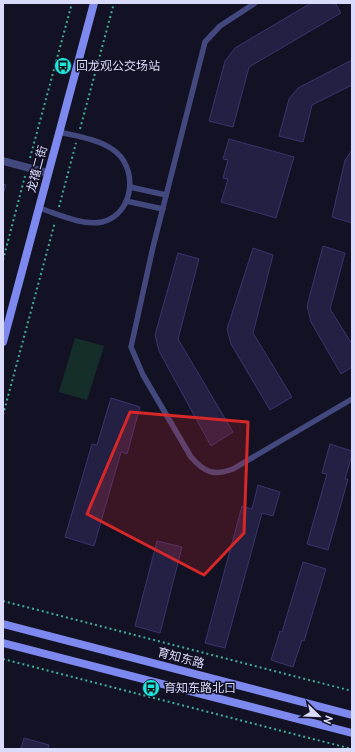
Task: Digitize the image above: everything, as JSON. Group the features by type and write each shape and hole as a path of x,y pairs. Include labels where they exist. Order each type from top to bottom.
{"main road":[{"name":"龙禧二街","path":"3,342 94,3"},
{"name":"育知东路","path":"3,624 352,715"},
{"path":"3,643 352,732"}],"street":[{"path":"3,161 48,173"}],"lane":[{"path":"254,3 220,26 205,42 166,195 131,348 143,375 191,458 199,467 207,472 222,473 233,469 352,399"},
{"path":"39,208 85,222 100,222 109,220 122,209 130,188 127,166 118,153 105,145 60,132"},
{"path":"130,188 166,195"},
{"path":"126,201 163,209"}],"path":[{"path":"32,152 72,3"},
{"path":"3,415 114,3"},
{"path":"3,260 25,179"},
{"name":"育知东路","path":"3,601 352,691"},
{"path":"3,659 352,749"}],"highlighted area":[{"path":"130,412 248,422 244,533 204,575 87,514"}],"green space":[{"path":"75,338 104,346 87,400 59,392"}],"building":[{"path":"311,3 335,3 341,13 249,67 233,127 209,121 225,61 235,48"},
{"path":"352,60 352,85 312,105 303,142 279,136 289,99 298,88"},
{"path":"229,139 294,157 276,218 221,202 228,179 223,178 228,160 223,159"},
{"path":"352,150 352,223 332,217 345,160"},
{"path":"3,184 6,185 3,195"},
{"path":"323,246 345,253 330,309 352,344 352,367 341,374 311,322 307,306"},
{"path":"253,248 273,255 253,333 292,397 270,410 231,344 227,329"},
{"path":"178,253 199,259 178,339 233,432 211,446 159,351 155,335"},
{"path":"111,398 140,407 127,454 121,452 94,546 65,537 92,444 97,445"},
{"path":"330,444 352,451 352,455 345,479 348,479 328,550 307,544 327,474 322,473"},
{"path":"258,485 280,492 273,516 262,513 225,648 205,643 242,506 252,509"},
{"path":"157,541 182,547 160,633 135,626"},
{"path":"303,562 326,569 304,641 302,640 293,667 271,660 280,631 282,632"},
{"path":"24,738 49,745 48,749 21,749"}],"place":[{"name":"回龙观公交场站","path":"63,66"},
{"name":"育知东路北口","path":"151,688"}]}
